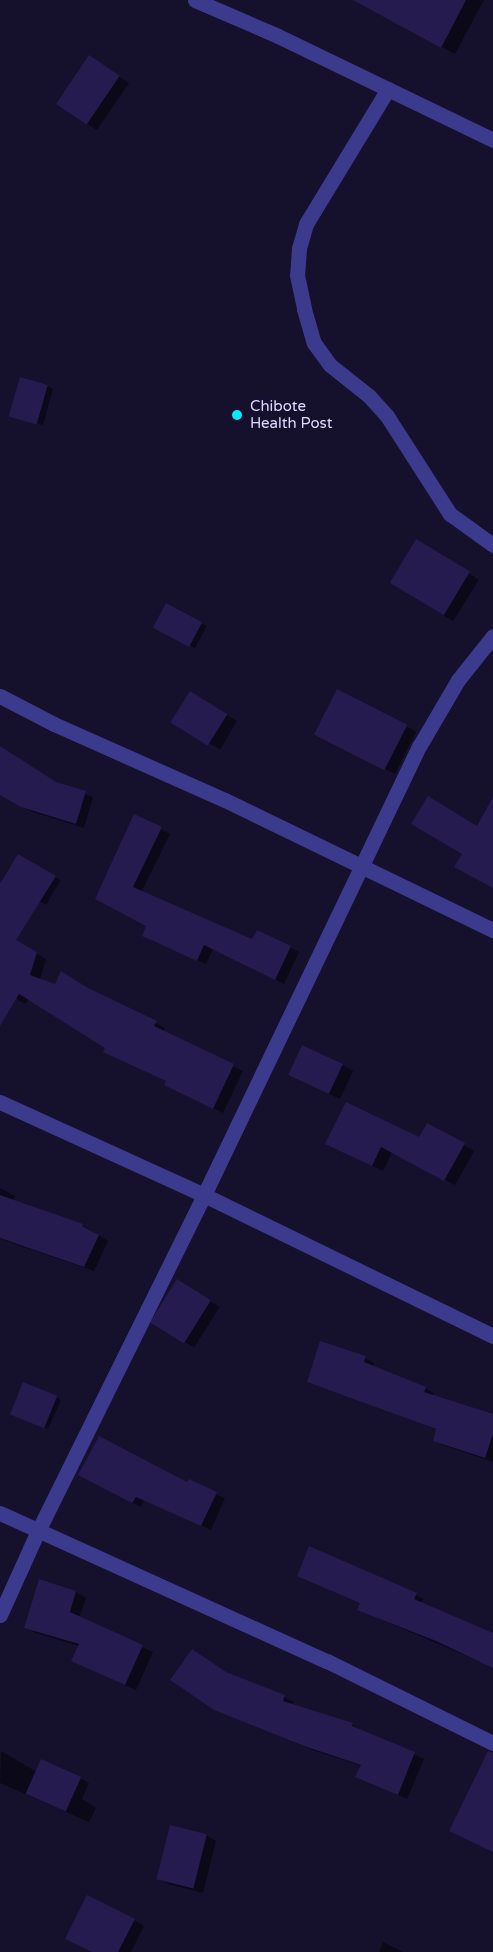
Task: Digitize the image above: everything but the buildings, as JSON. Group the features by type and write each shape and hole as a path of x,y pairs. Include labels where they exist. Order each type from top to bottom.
{"street":[{"path":"195,0 493,140"},
{"path":"388,89 306,224 299,248 297,275 304,309 314,343 330,365 369,396 387,416 450,514 493,545"},
{"path":"0,1615 38,1531 435,719 458,680 493,636"},
{"path":"0,696 54,724 186,782 493,930"},
{"path":"0,1102 204,1195 493,1336"},
{"path":"0,1513 327,1661 493,1743"}],"place":[{"name":"Chibote Health Post","path":"237,415"}]}
